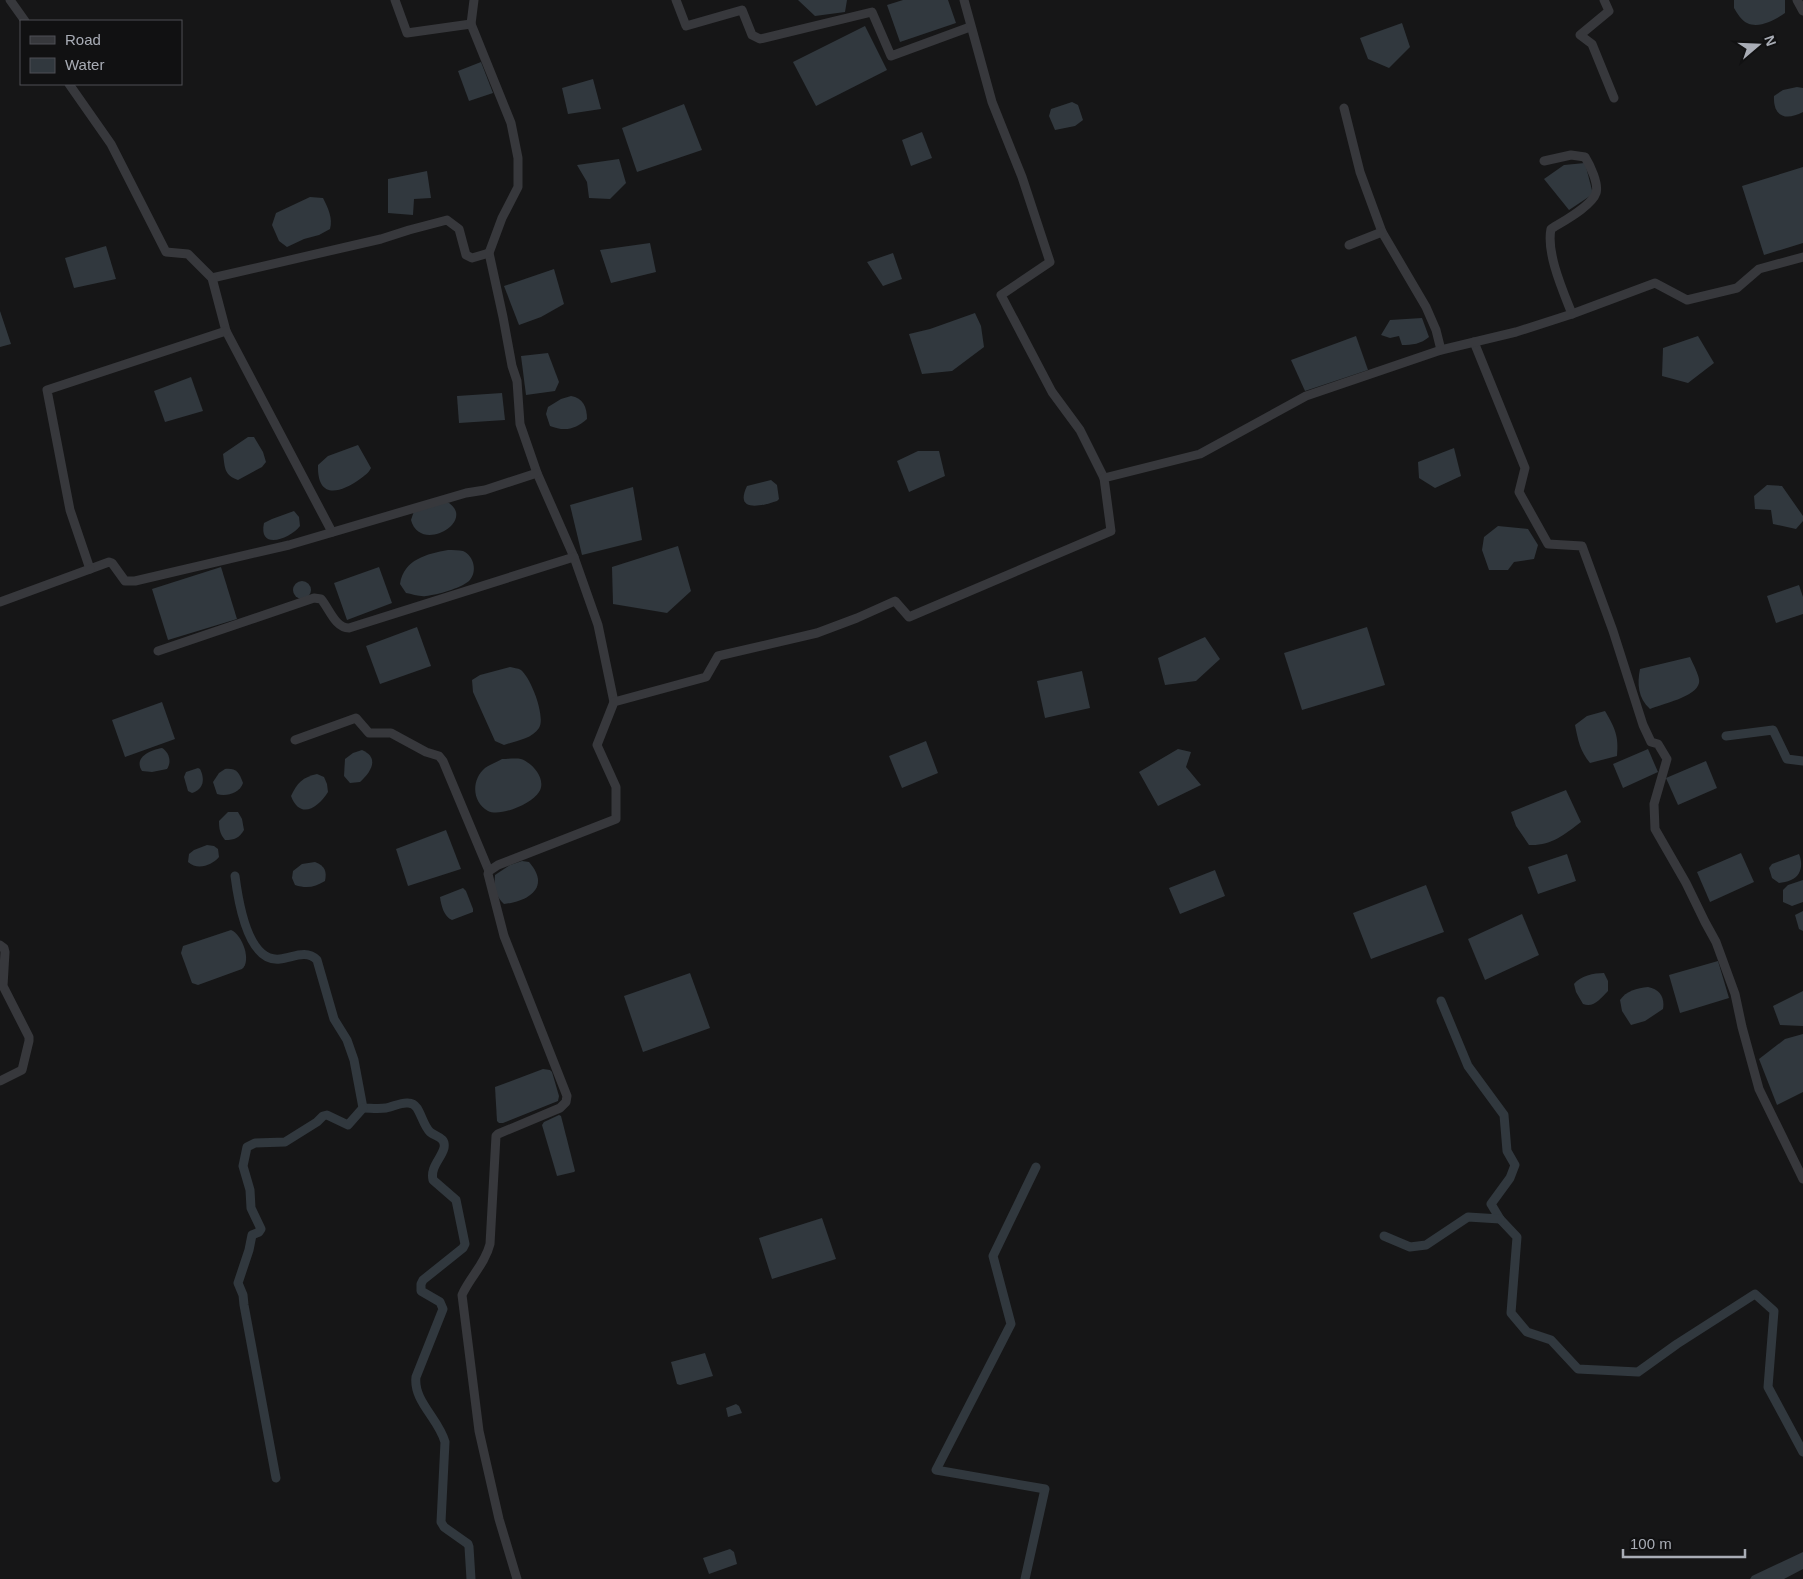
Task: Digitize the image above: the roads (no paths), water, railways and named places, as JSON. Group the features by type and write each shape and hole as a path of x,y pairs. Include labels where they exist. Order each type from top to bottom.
{"street":[{"path":"10,0 24,20"},
{"path":"395,0 407,33 471,24"},
{"path":"474,0 471,24 511,123 518,158 518,187 502,218 489,253 512,366 517,381 520,424 537,472 574,557 598,625 614,702 597,745 616,787 616,819 498,865 489,871"},
{"path":"676,0 686,26 742,10 752,34 760,39 872,12 892,56 970,27"},
{"path":"614,702 706,677 718,656 817,633 895,601 909,617 1111,531 1104,478 1080,430 1052,392 1001,295 1050,262 1022,177 992,102 964,0"},
{"path":"1604,0 1609,11 1580,35 1592,44 1614,98"},
{"path":"1797,0 1803,11"},
{"path":"70,85 112,144 166,252 188,254 212,278 226,331 332,532"},
{"path":"1344,108 1360,172 1382,232 1426,307 1436,330 1441,350"},
{"path":"1544,160 1571,155 1585,157 1592,169 1597,192 1592,201 1551,229 1549,239 1556,269 1572,314"},
{"path":"212,278 382,239 447,220 458,230 466,254 472,258 489,253"},
{"path":"1349,245 1382,232"},
{"path":"1104,478 1200,454 1306,396 1441,350 1516,332 1572,314 1655,283 1687,300 1737,288 1759,269 1803,257"},
{"path":"90,569 70,510 48,390 226,331"},
{"path":"1474,342 1525,468 1519,492 1548,544 1582,546 1613,631 1643,725 1651,742 1658,744 1667,759 1654,804 1655,829 1686,883 1716,942 1736,994 1742,1027 1759,1089 1803,1179"},
{"path":"0,602 109,562 112,563 125,580 135,581 289,545 466,493 485,490 537,472"},
{"path":"158,651 314,598 320,599 339,624 349,628 574,557"},
{"path":"295,740 356,718 369,733 391,733 426,752 439,756 444,761 489,871 489,880 504,936 567,1096 566,1102 560,1108 496,1136 490,1244 487,1256 468,1282 462,1295 479,1432 499,1519 517,1579"},
{"path":"0,945 4,948 5,952 3,986 28,1032 30,1041 22,1070 0,1081"}],"water":[{"path":"798,0 847,0 845,12 815,16"},
{"path":"903,0 948,0 956,23 900,42 887,5"},
{"path":"1734,0 1785,0 1785,13 1767,23 1752,25 1741,19 1734,8"},
{"path":"1402,23 1410,47 1389,68 1368,59 1360,38"},
{"path":"865,26 887,70 816,106 793,62"},
{"path":"481,62 493,93 469,101 458,71"},
{"path":"593,79 601,109 568,114 562,88"},
{"path":"1797,87 1803,88 1803,112 1791,116 1778,113 1774,103 1774,96 1783,90"},
{"path":"1072,102 1078,105 1083,120 1075,126 1055,130 1049,116 1051,109"},
{"path":"684,104 702,150 637,172 622,128"},
{"path":"922,132 932,158 911,166 902,140"},
{"path":"619,159 626,183 610,199 589,198 587,182 577,165"},
{"path":"1585,163 1593,194 1569,210 1544,179 1564,165"},
{"path":"1803,167 1803,243 1764,255 1742,186"},
{"path":"427,171 431,198 414,199 413,215 388,213 388,179"},
{"path":"310,197 323,198 330,217 330,229 287,247 279,241 272,225 276,213"},
{"path":"650,243 656,272 611,283 600,250"},
{"path":"106,246 116,279 74,288 65,258"},
{"path":"893,253 902,279 883,286 867,262"},
{"path":"554,269 564,304 541,317 519,325 504,286"},
{"path":"0,311 11,344 0,347"},
{"path":"975,313 981,326 984,347 952,371 922,374 909,334 930,329"},
{"path":"1422,318 1429,337 1420,343 1402,345 1399,336 1390,338 1381,335 1390,320"},
{"path":"1356,336 1368,370 1305,391 1291,360"},
{"path":"1698,336 1714,363 1688,383 1662,376 1663,348"},
{"path":"548,353 559,382 555,391 526,395 521,356"},
{"path":"191,377 203,411 165,422 154,391"},
{"path":"502,393 505,420 459,423 457,396"},
{"path":"571,396 579,399 584,404 587,419 570,429 550,426 546,414 548,407 561,399"},
{"path":"248,437 254,437 263,452 266,462 262,467 238,480 228,473 223,454"},
{"path":"358,445 371,468 369,472 344,488 331,490 325,488 321,484 318,465 328,456"},
{"path":"1454,448 1461,476 1435,488 1419,478 1418,462"},
{"path":"918,451 939,451 945,476 909,492 897,461"},
{"path":"771,480 777,485 779,499 777,501 757,506 747,504 744,500 744,495 747,486"},
{"path":"1767,485 1782,486 1803,516 1803,521 1796,529 1773,524 1771,510 1755,509 1754,496"},
{"path":"633,487 642,540 582,555 570,505"},
{"path":"449,503 455,511 456,518 451,526 434,535 416,530 411,520 414,511"},
{"path":"294,511 299,517 300,526 295,531 276,540 270,540 266,537 263,532 264,523"},
{"path":"1498,526 1528,529 1538,545 1534,559 1514,562 1508,570 1489,570 1482,550 1484,537"},
{"path":"678,546 691,591 667,613 613,604 612,567"},
{"path":"448,550 463,551 470,557 474,569 469,581 455,589 442,593 421,596 406,593 400,584 402,576 411,563 432,553"},
{"path":"221,567 237,619 168,640 152,589"},
{"path":"379,567 392,603 347,620 334,583"},
{"path":"298,581 306,581 311,586 309,597 298,599 293,594 293,586"},
{"path":"1799,585 1803,597 1803,614 1776,623 1767,596"},
{"path":"417,627 431,666 380,684 366,646"},
{"path":"1367,627 1385,685 1302,710 1284,653"},
{"path":"1205,637 1220,659 1196,681 1165,685 1158,658"},
{"path":"1690,657 1699,678 1697,688 1685,696 1650,709 1643,700 1639,690 1640,669"},
{"path":"510,667 521,670 529,681 539,707 541,723 532,735 504,745 495,741 473,692 472,680 480,675"},
{"path":"1082,671 1090,708 1045,718 1037,681"},
{"path":"162,702 175,739 125,757 112,720"},
{"path":"1605,711 1616,732 1617,756 1590,763 1578,740 1575,725 1587,716"},
{"path":"926,741 938,773 902,788 889,756"},
{"path":"162,748 169,757 167,769 152,772 142,771 140,766 141,758 148,752"},
{"path":"1178,749 1191,752 1186,767 1201,785 1158,806 1139,772"},
{"path":"1648,749 1658,772 1623,788 1613,764"},
{"path":"362,750 371,757 372,765 360,782 350,783 344,776 345,759 353,753"},
{"path":"502,759 521,759 526,761 538,772 541,787 535,797 523,805 508,811 488,811 476,797 477,779 485,768"},
{"path":"1706,761 1717,788 1678,805 1666,778"},
{"path":"198,768 202,773 203,780 199,789 192,793 188,791 184,777 186,772"},
{"path":"225,769 237,771 243,783 236,792 224,795 217,794 213,782 219,773"},
{"path":"317,774 324,777 328,792 314,807 304,810 299,808 291,796 293,791 304,779"},
{"path":"1566,790 1581,822 1551,842 1529,845 1516,826 1511,812"},
{"path":"228,812 238,812 242,819 244,830 236,838 225,840 220,831 219,821"},
{"path":"446,830 461,869 408,886 396,849"},
{"path":"207,845 218,849 219,857 216,860 205,866 196,866 188,862 189,854"},
{"path":"1741,853 1754,882 1710,902 1697,872"},
{"path":"1567,854 1576,881 1538,894 1528,867"},
{"path":"1799,854 1801,869 1795,878 1779,883 1772,878 1769,868 1772,864"},
{"path":"522,861 529,862 535,871 538,879 537,885 529,896 522,900 504,904 496,891 495,875 510,865"},
{"path":"315,862 324,869 326,874 325,881 311,887 295,885 292,878 293,871 302,864"},
{"path":"1215,870 1225,896 1180,914 1169,888"},
{"path":"1803,880 1803,902 1792,906 1783,902 1783,890 1788,885"},
{"path":"1426,885 1444,932 1371,959 1353,913"},
{"path":"463,888 466,891 473,912 452,920 445,914 440,897"},
{"path":"1803,911 1803,931 1799,929 1795,915"},
{"path":"1522,914 1539,955 1485,980 1468,939"},
{"path":"231,930 235,932 242,942 246,954 245,965 242,969 198,985 192,983 181,953 183,946"},
{"path":"1718,961 1729,998 1680,1013 1669,975"},
{"path":"690,973 710,1028 643,1052 624,996"},
{"path":"1604,973 1608,981 1608,991 1594,1004 1583,1004 1574,984 1588,975"},
{"path":"1648,987 1659,992 1663,1001 1663,1009 1645,1021 1631,1025 1622,1011 1620,1000 1632,990"},
{"path":"1803,991 1803,1026 1780,1025 1773,1006"},
{"path":"1803,1034 1803,1092 1777,1105 1759,1059 1785,1039"},
{"path":"543,1069 552,1072 559,1096 558,1101 499,1123 497,1121 495,1087"},
{"path":"559,1115 561,1116 575,1171 557,1176 542,1125 544,1122"},
{"path":"822,1218 836,1259 772,1279 759,1238"},
{"path":"705,1353 713,1376 680,1385 677,1384 671,1362"},
{"path":"736,1404 742,1413 728,1417 726,1408"},
{"path":"730,1549 734,1552 737,1564 709,1574 703,1558"},
{"path":"1803,1552 1803,1569 1784,1579 1750,1579 1752,1576"}],"waterway":[{"path":"1726,736 1773,730 1787,759 1803,761"},
{"path":"235,876 246,928 259,951 269,958 280,959 308,955 317,960 334,1019 347,1040 354,1060 363,1108 383,1108 403,1103 412,1104 417,1108 428,1130 444,1142 443,1152 434,1167 433,1180 456,1200 465,1244 463,1248 423,1280 421,1284 421,1291 440,1302 443,1309 416,1377 416,1386 422,1402 438,1426 445,1442 441,1522 444,1527 468,1544 471,1579"},
{"path":"1441,1001 1468,1066 1504,1115 1507,1151 1515,1165 1510,1178 1491,1204 1500,1219 1517,1237 1511,1313 1527,1332 1551,1340 1578,1369 1638,1372 1677,1344 1755,1294 1774,1311 1768,1387 1803,1452"},
{"path":"276,1478 243,1295 238,1283 252,1235 261,1229 251,1208 250,1190 243,1166 247,1147 255,1143 285,1142 327,1115 348,1125 363,1108"},
{"path":"1025,1579 1045,1489 936,1470 1011,1324 993,1256 1036,1167"},
{"path":"1384,1236 1410,1247 1426,1245 1468,1217 1500,1219"}]}
